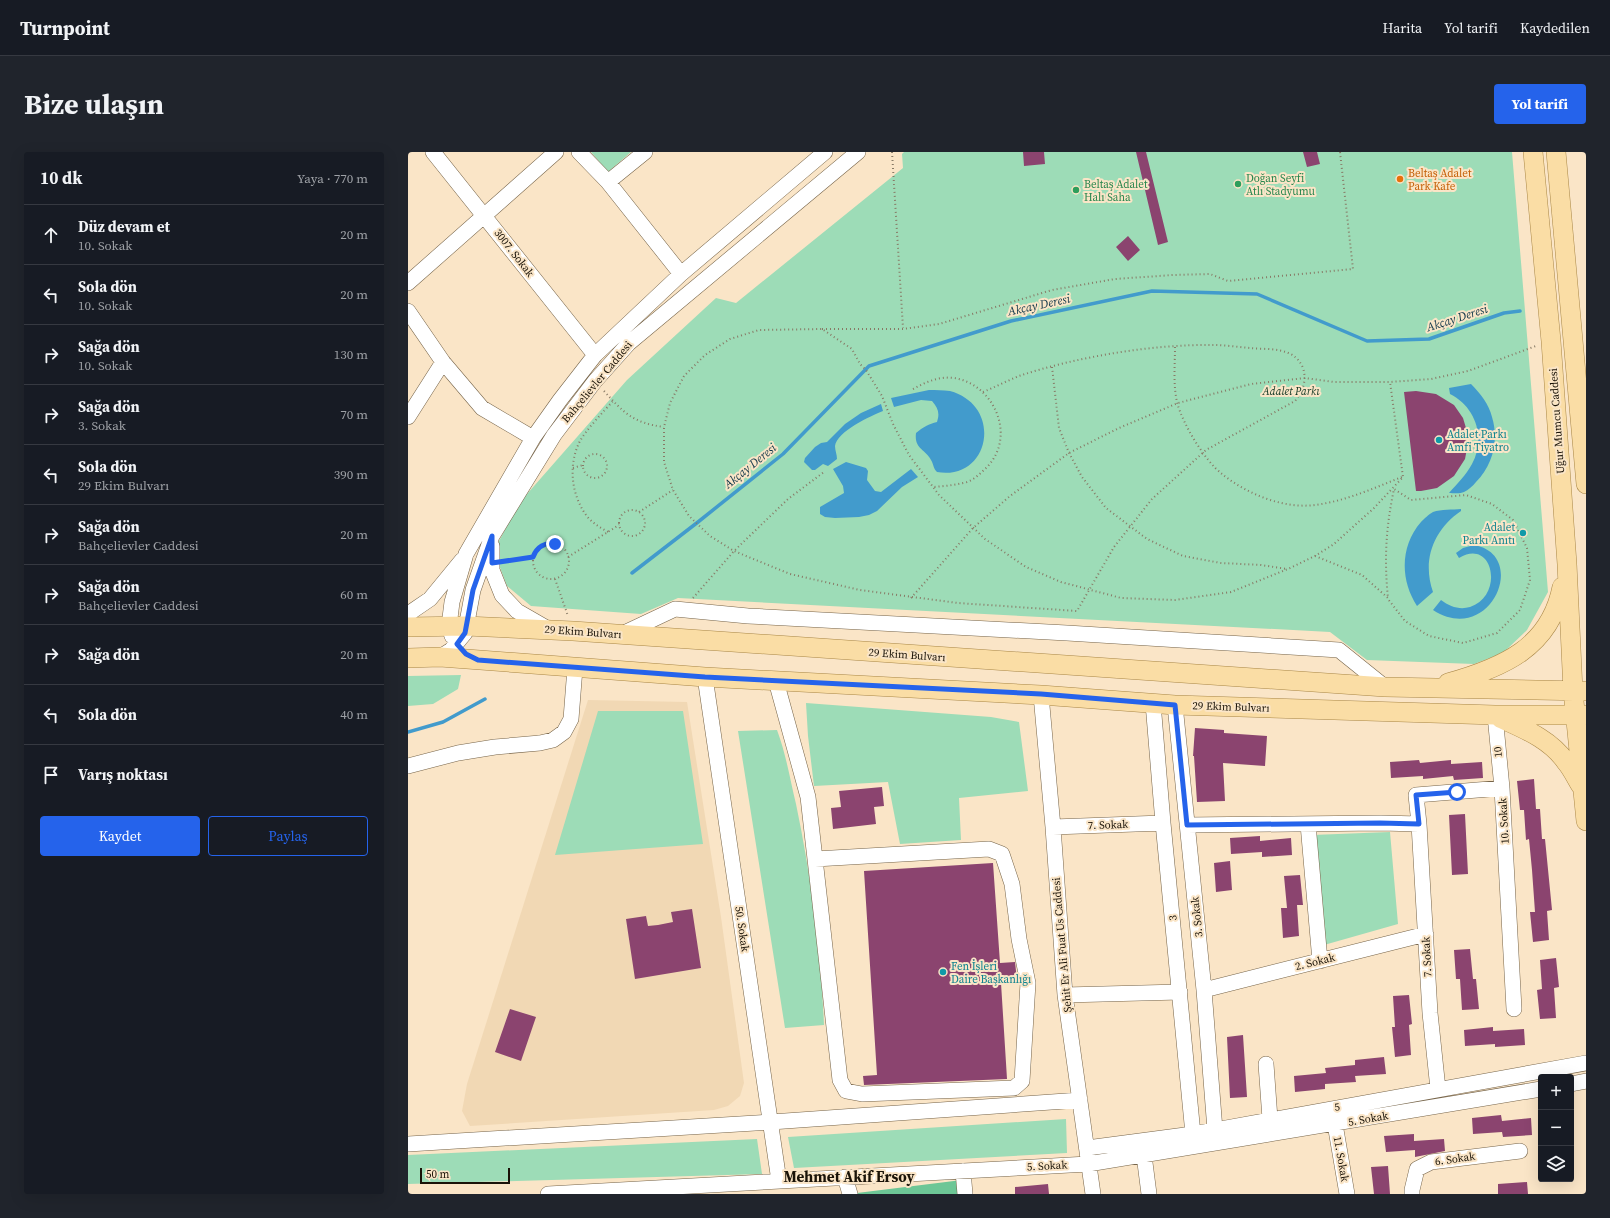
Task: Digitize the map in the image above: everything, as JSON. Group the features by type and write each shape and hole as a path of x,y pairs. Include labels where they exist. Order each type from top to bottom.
{"main road":[{"name":"Uğur Mumcu Caddesi","path":"1533,152 1551,341 1567,564 1580,691 1586,821"},
{"name":"Uğur Mumcu Caddesi","path":"1556,152 1585,444 1586,484"},
{"path":"1429,689 1491,670 1532,644 1540,635 1556,610 1567,564"},
{"name":"29 Ekim Bulvarı","path":"408,627 458,626 550,630 1385,687 1580,691"},
{"name":"29 Ekim Bulvarı","path":"408,658 440,657 705,677 1041,694 1175,705 1495,715 1581,715"},
{"path":"1495,715 1539,737 1550,745 1567,762 1584,792"}],"street":[{"name":"3007. Sokak","path":"433,152 595,355"},
{"path":"408,283 556,152"},
{"path":"579,152 608,182 681,274"},
{"path":"608,182 645,152"},
{"name":"Bahçelievler Caddesi","path":"440,657 451,650 465,633 458,626 452,602 466,554 533,438 560,400 595,355 681,274 825,152"},
{"name":"Bahçelievler Caddesi","path":"458,626 473,590 492,536 554,435 596,381 629,343 858,152"},
{"path":"408,311 443,362 482,408 533,438"},
{"path":"408,417 443,362"},
{"path":"492,536 492,570 502,595 517,611 550,630"},
{"path":"408,614 430,599 466,554"},
{"path":"620,635 676,609 748,616 1067,633 1338,650 1385,687"},
{"path":"457,644 466,654 478,660"},
{"path":"408,766 458,753 495,747 540,743 553,740 564,732 571,719 575,668"},
{"name":"50. Sokak","path":"705,677 779,1181"},
{"path":"776,681 808,797 815,859 840,1080 846,1091 862,1094 1014,1088 1022,1081 1028,983 1019,939 1012,884 1002,854 989,849 815,859"},
{"name":"Şehit Er Ali Fuat Us Caddesi","path":"1041,694 1053,828 1065,995 1093,1194"},
{"name":"3","path":"1153,703 1193,1134"},
{"name":"3. Sokak","path":"1175,705 1204,990 1215,1130"},
{"name":"10","path":"1495,715 1502,788"},
{"name":"10. Sokak","path":"1419,824 1416,795 1502,788 1514,1009"},
{"name":"7. Sokak","path":"1053,828 1163,823"},
{"path":"1308,824 1320,961"},
{"path":"1187,825 1419,824"},
{"name":"7. Sokak","path":"1419,824 1430,1013 1438,1089"},
{"name":"2. Sokak","path":"1204,990 1426,934"},
{"path":"1065,995 1180,992"},
{"name":"5","path":"1087,1148 1193,1134 1586,1063"},
{"path":"1266,1064 1270,1119"},
{"path":"1574,1083 1586,1081"},
{"name":"5. Sokak","path":"548,1194 651,1191 779,1181 1088,1164 1538,1090"},
{"path":"408,1144 771,1122 1080,1100"},
{"name":"11. Sokak","path":"1335,1124 1346,1194"},
{"name":"6. Sokak","path":"1412,1194 1417,1169 1431,1162 1520,1151"},
{"path":"1144,1155 1149,1194"},
{"path":"963,1171 965,1194"},
{"path":"845,1177 850,1194"}],"path":[{"path":"892,152 903,329"},
{"path":"983,392 1019,376 1083,359 1149,348 1213,345 1285,351 1298,359 1302,366 1305,378 1303,388 1295,401 1203,453 1152,498 1114,546 1077,611 958,603 911,598 860,590 790,574 734,551 710,536 691,518 673,490 664,462 664,426 670,403 684,376 705,355 730,339 759,330 903,329 939,324 1052,290 1115,279 1210,274 1228,281 1353,269 1340,152"},
{"path":"822,329 852,349 860,364 866,370 882,396 893,424 910,455 939,495 985,539 1026,566 1061,582 1089,590 1121,598 1176,600 1231,592 1288,569 1315,556 1334,544 1374,508 1403,477"},
{"path":"911,598 973,528 1010,496 1069,454 1120,428 1178,403 1251,384 1305,378 1334,382 1390,382 1431,379 1468,371 1551,341"},
{"path":"1175,347 1174,381 1178,403 1186,425 1203,453 1221,473 1244,488 1266,498 1292,505 1314,505 1352,497 1403,477"},
{"path":"1052,367 1059,428 1069,454 1082,477 1106,508 1147,539 1183,556 1221,563 1262,565 1288,569"},
{"path":"913,389 925,382 939,378 953,378 967,382 983,392 989,398 997,410 1000,424 1001,438 997,452 990,464 980,474 968,481 955,485 934,487"},
{"path":"596,381 628,416 647,424 664,426"},
{"path":"1390,382 1403,477"},
{"path":"608,532 596,525 586,515 579,504 574,488 572,464 580,441 613,401"},
{"path":"573,468 583,465 587,457 596,454 604,458 607,466 603,475 594,478 586,474 583,465"},
{"path":"682,610 734,551 788,499 824,472"},
{"path":"1315,556 1362,575 1388,598 1405,621 1429,636 1463,642 1497,633 1520,610 1530,580 1527,548 1513,520 1492,504 1466,495 1411,500 1394,489 1386,541 1385,568 1388,598"},
{"path":"639,512 673,490"},
{"path":"630,510 639,512 643,515 645,521 644,528 640,534 627,536 621,532 619,525 620,518 624,513 630,510"},
{"path":"568,557 619,525"},
{"path":"551,543 564,548 568,557 567,571 555,579 546,579 538,574 533,566 533,557 535,552 541,546 551,543"},
{"path":"492,563 533,557"},
{"path":"555,579 573,632"}],"shaded area":[{"path":"588,700 687,702 721,917 744,1083 740,1096 728,1106 714,1110 470,1126 462,1111 467,1084"}],"green space":[{"path":"591,152 631,152 608,172"},
{"name":"Adalet Parkı","path":"904,152 1512,152 1548,592 1527,630 1503,653 1474,664 1367,660 1330,632 678,598 641,614 531,606 507,586 499,565 499,541 520,502 627,380 716,298 736,303 903,168 902,154"},
{"path":"461,675 458,689 433,704 408,706 408,676"},
{"path":"806,703 991,717 1019,722 1028,791 959,798 961,840 900,844 888,782 814,786"},
{"path":"598,711 683,711 703,844 555,855"},
{"path":"777,730 788,767 806,858 818,942 824,1025 785,1028 738,731"},
{"path":"1390,832 1398,924 1324,945 1312,835"},
{"path":"1066,1119 1067,1153 794,1168 788,1137"},
{"path":"757,1139 762,1174 408,1184 408,1155"},
{"path":"962,1180 963,1194 857,1193"}],"water":[{"path":"1471,384 1484,399 1491,412 1495,434 1493,452 1487,468 1472,486 1462,493 1449,493 1472,464 1478,444 1478,434 1472,415 1459,400 1450,394 1449,388"},
{"path":"929,390 950,391 967,399 978,411 984,426 984,440 979,454 969,465 955,472 937,472 929,456 918,446 916,433 926,426 937,422 938,411 932,401 921,400 894,407 891,398"},
{"path":"881,404 883,411 855,425 837,440 835,446 837,459 828,466 823,464 815,470 812,470 804,462 805,458 815,447 821,443 827,442 845,424 861,413"},
{"path":"846,462 866,468 868,471 867,480 875,491 881,492 911,469 918,477 902,487 877,511 869,515 859,517 825,517 820,514 820,507 844,493 843,486 833,469"},
{"path":"1461,509 1461,511 1443,527 1432,547 1429,569 1433,592 1417,606 1411,596 1405,574 1406,552 1409,542 1414,531 1431,513 1440,510"},
{"path":"1474,545 1491,552 1499,565 1501,580 1496,595 1486,608 1471,617 1453,618 1433,610 1441,600 1455,607 1470,607 1481,601 1488,591 1491,581 1487,561 1480,555 1471,554 1459,558 1456,553 1463,548"}],"building":[{"path":"1023,152 1044,152 1045,164 1024,166"},
{"path":"1136,152 1146,152 1168,242 1158,245"},
{"path":"1303,152 1317,152 1320,164 1307,167"},
{"path":"1128,236 1140,250 1128,261 1116,247"},
{"name":"Adalet Parkı Amfi Tiyatro","path":"1416,391 1436,394 1454,405 1463,418 1469,438 1465,459 1454,476 1437,488 1421,491 1416,491 1404,392"},
{"path":"1195,728 1224,730 1224,733 1267,736 1265,766 1223,763 1225,801 1197,802 1193,756"},
{"path":"1419,760 1420,763 1451,760 1451,764 1482,762 1483,778 1454,780 1453,776 1423,779 1423,776 1391,778 1390,762"},
{"path":"1534,779 1536,809 1540,809 1542,839 1545,839 1552,910 1547,911 1549,940 1533,942 1530,912 1535,912 1529,839 1526,840 1524,810 1520,810 1517,781"},
{"path":"882,787 884,806 874,807 876,824 833,829 831,808 841,807 839,791"},
{"path":"1465,814 1468,874 1452,875 1449,815"},
{"path":"1260,836 1260,841 1291,838 1292,855 1262,857 1262,852 1231,854 1230,838"},
{"path":"1230,861 1232,890 1216,892 1214,863"},
{"name":"Fen İşleri Daire Başkanlığı","path":"993,863 1000,963 1015,962 1017,982 1001,983 1007,1079 864,1085 863,1076 877,1075 864,871"},
{"path":"1300,875 1303,905 1297,905 1299,936 1283,938 1281,908 1287,908 1284,876"},
{"path":"692,909 701,968 635,979 626,919 646,916 648,926 658,925 673,922 671,912"},
{"path":"1470,949 1473,979 1476,979 1479,1009 1462,1010 1460,979 1456,979 1454,950"},
{"path":"1556,958 1559,987 1554,988 1556,1018 1540,1019 1537,990 1542,989 1540,960"},
{"path":"1409,995 1412,1024 1409,1025 1411,1055 1395,1057 1392,1027 1395,1027 1393,996"},
{"path":"510,1009 536,1017 521,1061 495,1052"},
{"path":"1493,1027 1493,1031 1524,1029 1525,1045 1495,1047 1495,1044 1465,1046 1464,1030"},
{"path":"1243,1035 1247,1097 1230,1098 1227,1037"},
{"path":"1384,1057 1386,1074 1355,1076 1356,1082 1325,1084 1325,1089 1295,1092 1294,1076 1326,1073 1325,1068 1355,1065 1355,1060"},
{"path":"1501,1115 1502,1121 1531,1118 1532,1135 1503,1137 1502,1132 1473,1134 1472,1118"},
{"path":"1414,1134 1414,1141 1444,1139 1445,1151 1415,1157 1415,1150 1386,1152 1384,1136"},
{"path":"1388,1166 1390,1194 1374,1194 1371,1167"},
{"path":"1527,1182 1528,1194 1498,1194 1498,1184"},
{"path":"1048,1184 1049,1194 1015,1194 1015,1187"}],"waterway":[{"name":"Akçay Deresi","path":"632,573 783,454 869,366 1011,321 1152,291 1257,294 1367,341 1429,339 1504,313 1520,311"},
{"name":"Akçay Deresi","path":"408,732 443,722 485,699"}],"place":[{"name":"Beltaş Adalet Park Kafe","path":"1400,179"},
{"name":"Doğan Seyfi Atlı Stadyumu","path":"1238,184"},
{"name":"Beltaş Adalet Halı Saha","path":"1076,190"},
{"name":"Adalet Parkı Amfi Tiyatro","path":"1439,440"},
{"name":"Adalet Parkı Anıtı","path":"1523,533"},
{"name":"Fen İşleri Daire Başkanlığı","path":"943,972"}],"district":[{"name":"Mehmet Akif Ersoy","path":"849,1176"}],"route":[{"path":"555,544 551,543 541,546 535,552 533,557 492,563 492,536 473,590 465,633 457,644 466,654 478,660 705,677 1041,694 1175,705 1187,825 1419,824 1416,795 1457,792"}]}
